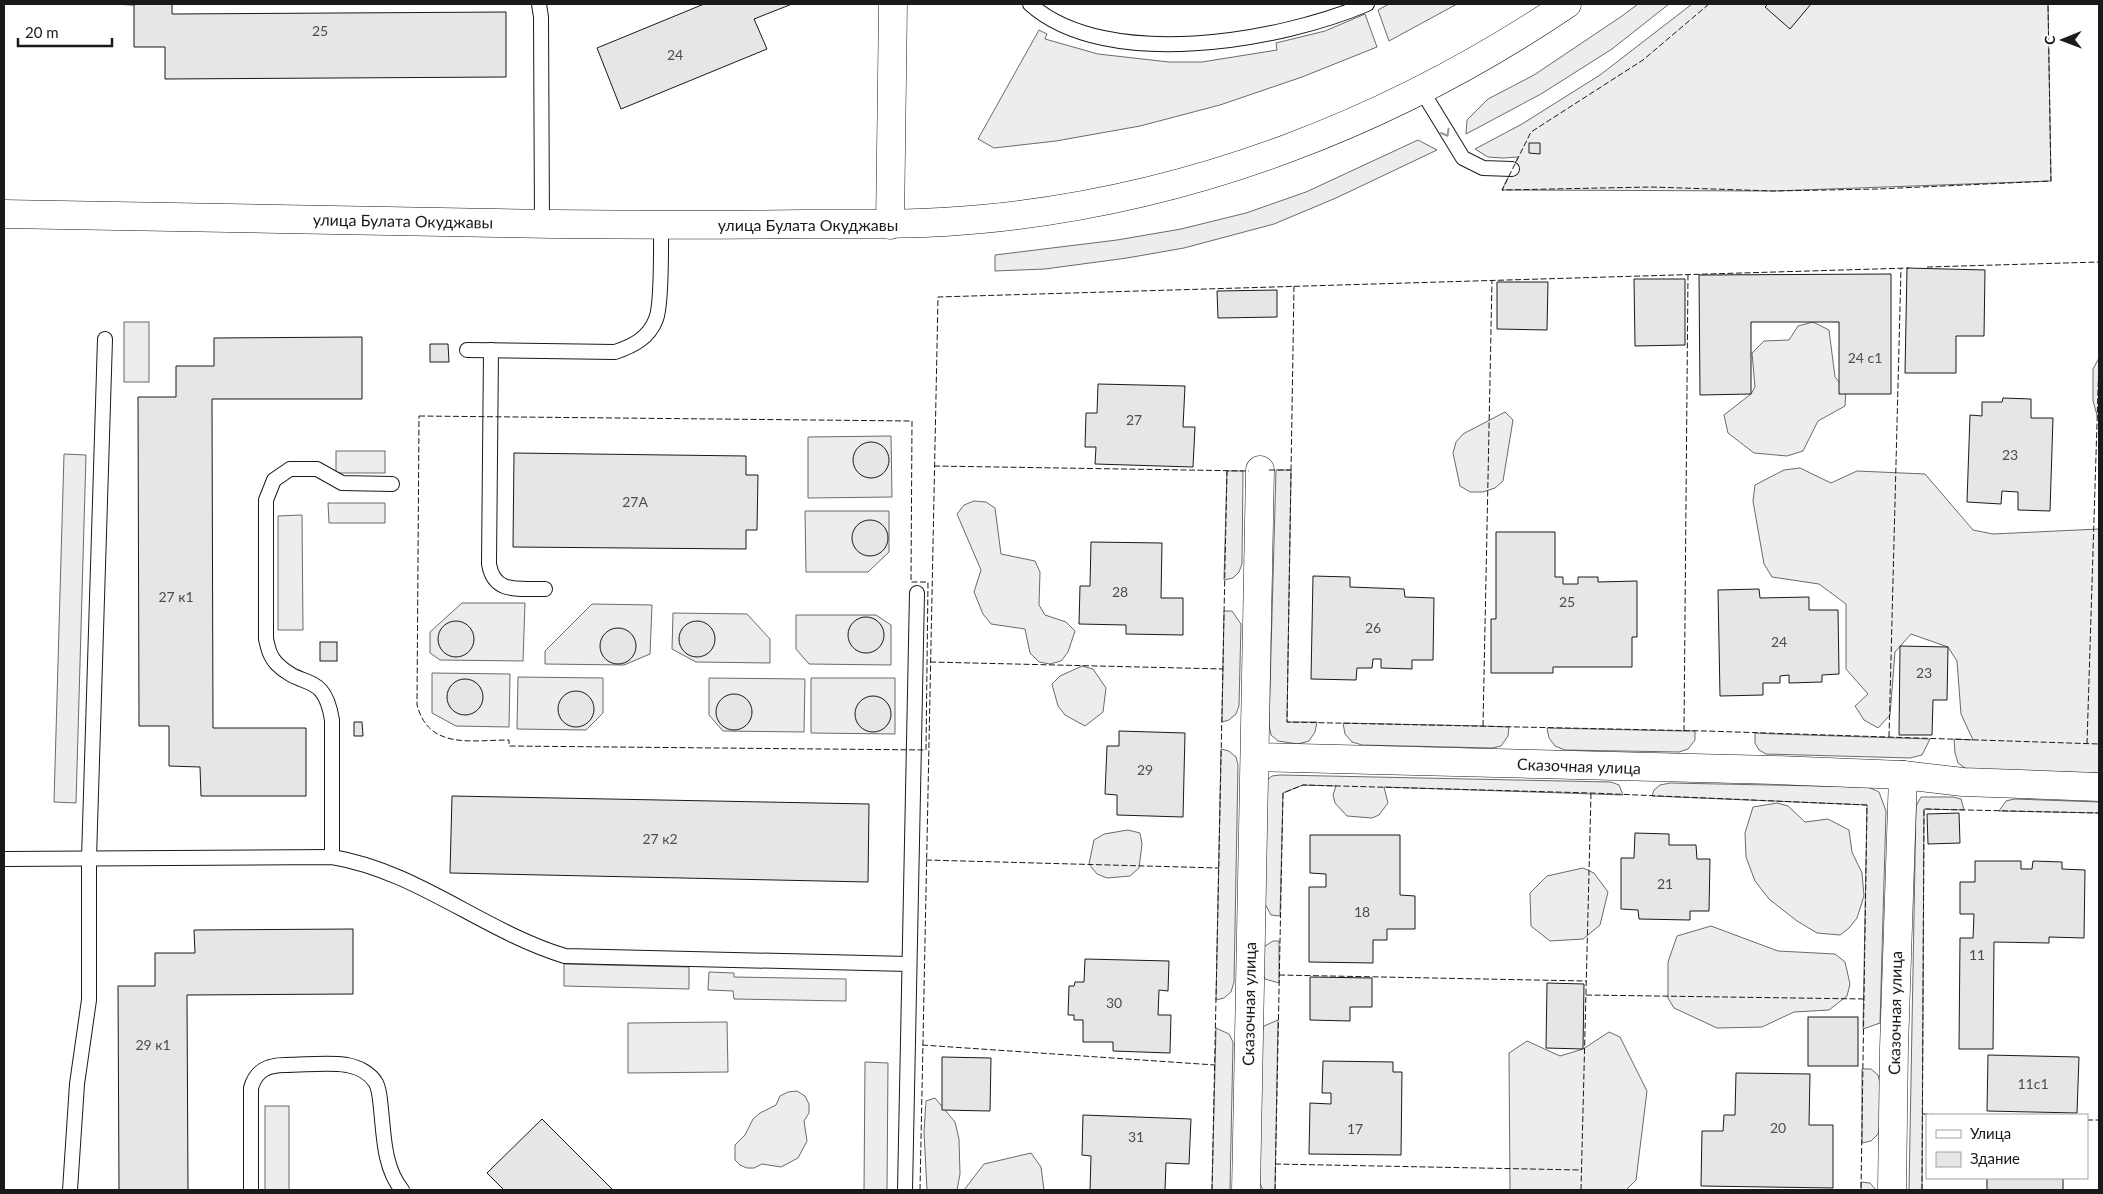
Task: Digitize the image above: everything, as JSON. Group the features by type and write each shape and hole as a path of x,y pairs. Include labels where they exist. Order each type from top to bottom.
{"street":[{"path":"890,225 893,4"},
{"name":"улица Булата Окуджавы","path":"4,214 661,226 890,225 1029,214 1165,188 1296,146 1381,111 1422,91 1505,44 1567,4"},
{"name":"Сказочная улица","path":"1246,1190 1260,470"},
{"name":"Сказочная улица","path":"1255,757 1903,775 1963,782 2099,787"},
{"name":"Сказочная улица","path":"1892,1190 1894,1048 1903,775"}],"lane":[{"path":"540,4 542,224"},
{"path":"1030,4 1051,20 1070,29 1096,37 1135,43 1178,45 1300,26 1367,4"},
{"path":"1422,91 1463,158 1483,168 1512,170"},
{"path":"467,350 615,352 638,342 645,337 657,318 661,226"},
{"path":"70,1190 77,1084 89,1000 89,858 105,339"},
{"path":"491,350 490,574 495,581 503,586 545,589"},
{"path":"332,857 332,720 329,703 315,685 278,665 270,655 266,639 266,500 274,480 290,469 317,469 342,484 392,484"},
{"path":"905,1190 917,593"},
{"path":"4,859 332,857 362,863 403,878 528,943 565,956 909,964"},
{"path":"251,1190 251,1088 253,1080 264,1068 280,1065 346,1065 359,1068 369,1075 376,1083 380,1097 387,1160 402,1190"}],"shaded area":[{"path":"1389,4 1457,4 1389,41 1378,10"},
{"path":"1638,4 1669,4 1612,49 1541,94 1466,134 1467,120 1488,99 1534,75"},
{"path":"1692,4 2048,4 2051,181 1774,191 1502,190 1518,157 1488,157 1475,149 1522,124 1600,75"},
{"path":"1365,14 1377,47 1302,77 1220,105 1140,126 1056,141 994,148 978,139 1039,30 1047,34 1045,39 1098,54 1169,62 1202,62 1277,50 1276,43 1325,31"},
{"path":"1418,140 1437,150 1336,198 1274,224 1184,248 1127,258 1045,269 995,271 995,255 1117,240 1181,229 1246,213 1306,192"},
{"path":"124,322 149,322 149,382 124,382"},
{"path":"1813,322 1829,330 1835,377 1846,390 1845,406 1818,421 1803,451 1787,456 1754,453 1728,433 1724,415 1751,394 1755,387 1752,353 1764,341 1789,340 1798,326"},
{"path":"2099,358 2099,422 2093,401 2093,369"},
{"path":"1505,412 1513,420 1503,481 1495,488 1483,492 1470,492 1460,486 1453,453 1456,442 1463,434"},
{"path":"891,436 892,497 808,498 808,437"},
{"path":"336,451 385,451 385,473 336,473"},
{"path":"64,454 86,455 76,803 54,802"},
{"path":"1800,468 1831,483 1857,471 1925,474 1973,530 1993,534 2099,529 2099,773 1968,770 1958,763 1954,739 1973,740 1961,714 1957,661 1948,647 1911,634 1895,652 1890,715 1878,728 1864,720 1855,706 1868,694 1846,669 1846,604 1819,584 1772,577 1764,564 1753,501 1755,485 1784,470"},
{"path":"1276,470 1291,470 1287,722 1317,722 1315,732 1309,741 1298,744 1278,741 1271,735 1269,725"},
{"path":"1227,471 1243,471 1242,564 1239,572 1233,578 1224,580"},
{"path":"974,501 986,502 995,508 1001,554 1035,561 1040,572 1039,605 1045,615 1066,622 1075,631 1068,652 1061,661 1050,664 1039,662 1030,653 1025,629 991,624 983,614 974,592 981,570 957,514 964,505"},
{"path":"328,503 385,503 385,523 329,523"},
{"path":"805,511 889,511 889,552 868,572 806,572"},
{"path":"302,515 303,630 278,630 278,516"},
{"path":"462,603 525,603 523,661 440,660 430,653 430,632"},
{"path":"592,604 652,605 650,654 624,665 545,664 545,651"},
{"path":"1224,611 1232,611 1241,624 1239,706 1236,714 1229,720 1222,722"},
{"path":"673,613 747,614 770,639 770,663 696,662 672,649"},
{"path":"796,615 876,615 891,625 891,665 809,664 796,649"},
{"path":"1082,666 1093,669 1106,688 1103,712 1085,726 1065,715 1058,706 1052,684 1060,676"},
{"path":"432,673 510,674 509,727 456,726 432,713"},
{"path":"518,677 603,678 603,713 586,730 517,729"},
{"path":"709,678 805,679 804,732 723,731 709,715"},
{"path":"811,678 895,678 895,734 811,733"},
{"path":"1343,723 1509,727 1508,736 1501,746 1492,748 1362,745 1352,742 1345,734"},
{"path":"1547,728 1695,731 1695,740 1688,749 1679,752 1565,750 1555,746 1549,738"},
{"path":"1755,733 1930,739 1922,755 1910,758 1766,754 1759,750 1755,743"},
{"path":"1221,749 1229,751 1236,757 1238,765 1234,982 1231,992 1224,998 1216,1000"},
{"path":"1272,776 1611,782 1619,785 1623,795 1384,787 1388,803 1379,815 1372,818 1347,816 1335,803 1333,795 1336,786 1303,785 1283,793 1280,916 1271,915 1264,902 1267,780"},
{"path":"1670,783 1868,787 1879,792 1886,811 1880,1023 1863,1029 1867,805 1652,796 1654,790 1660,785"},
{"path":"1921,797 1953,797 1961,799 1964,810 1924,809 1922,1190 1909,1190 1916,806"},
{"path":"2014,799 2099,802 2099,813 1999,811 2006,801"},
{"path":"1777,803 1788,806 1805,822 1828,819 1849,830 1852,852 1862,873 1864,896 1857,918 1840,935 1817,933 1797,921 1769,899 1755,881 1746,857 1745,833 1753,807"},
{"path":"1128,830 1140,833 1142,844 1139,868 1130,876 1107,878 1097,874 1089,864 1094,840 1104,834"},
{"path":"1583,868 1594,873 1608,892 1600,925 1583,939 1550,941 1531,926 1530,893 1547,876"},
{"path":"1711,926 1778,951 1835,954 1845,962 1850,984 1847,996 1829,1010 1794,1012 1762,1027 1717,1028 1674,1008 1668,998 1668,962 1677,936"},
{"path":"1273,941 1279,941 1279,983 1265,979 1262,971 1262,954 1265,946"},
{"path":"564,964 689,967 689,989 564,986"},
{"path":"709,972 734,973 734,977 846,979 846,1001 734,999 733,991 708,990"},
{"path":"1278,1020 1275,1190 1263,1190 1258,1179 1261,1033 1264,1026"},
{"path":"727,1022 728,1072 628,1073 628,1023"},
{"path":"1216,1028 1229,1034 1233,1042 1230,1190 1212,1190"},
{"path":"1609,1032 1620,1037 1647,1091 1636,1180 1626,1190 1510,1190 1509,1053 1527,1041 1560,1056 1583,1049"},
{"path":"865,1062 888,1063 887,1190 864,1190"},
{"path":"1862,1069 1871,1069 1878,1075 1880,1083 1880,1124 1878,1134 1871,1141 1862,1143"},
{"path":"797,1091 805,1096 809,1104 809,1113 804,1121 807,1141 798,1158 781,1167 762,1164 754,1168 747,1168 740,1165 735,1160 735,1145 745,1135 753,1119 776,1105 780,1096 788,1092"},
{"path":"935,1098 955,1122 959,1139 960,1174 957,1190 927,1190 924,1132 926,1101"},
{"path":"265,1106 289,1106 289,1190 265,1190"},
{"path":"1031,1153 1041,1167 1044,1190 964,1190 984,1164"},
{"path":"1861,1182 1870,1183 1876,1190 1861,1190"}],"building":[{"path":"112,4 172,4 172,14 506,12 506,77 165,79 165,47 134,47 134,5"},
{"path":"704,4 792,4 754,19 767,49 621,109 597,48"},
{"path":"1768,4 1811,4 1790,29 1765,7"},
{"path":"1529,143 1540,143 1540,154 1529,153"},
{"path":"1907,268 1985,270 1984,336 1956,336 1956,373 1905,373"},
{"path":"1891,274 1891,394 1839,394 1839,322 1751,322 1751,394 1700,395 1699,275"},
{"path":"1634,279 1685,279 1685,345 1635,346"},
{"path":"1497,282 1548,282 1547,330 1497,329"},
{"path":"1277,290 1277,317 1218,318 1217,291"},
{"path":"362,337 362,399 212,399 213,728 306,728 306,796 201,796 200,767 169,766 169,726 139,726 138,397 176,397 176,366 214,366 214,338"},
{"path":"430,344 448,344 449,362 430,362"},
{"path":"1098,384 1185,386 1183,427 1195,427 1193,467 1095,464 1096,447 1085,447 1086,413 1097,413"},
{"path":"2003,398 2031,399 2031,418 2053,418 2050,511 2018,510 2018,492 2002,491 2001,504 1967,502 1970,415 1982,416 1982,402 2002,402"},
{"path":"871,442 878,443 884,447 888,453 888,467 884,473 878,477 871,478 864,477 858,473 854,467 853,460 854,453 858,447 864,443"},
{"path":"514,453 746,456 746,475 758,475 757,530 746,530 746,549 513,547"},
{"path":"870,520 877,521 883,525 887,531 887,545 883,551 877,555 870,556 863,555 857,551 853,545 852,538 853,531 857,525 863,521"},
{"path":"1496,532 1555,532 1555,577 1563,577 1563,584 1578,584 1578,577 1598,577 1598,582 1637,581 1637,637 1632,637 1632,667 1553,667 1553,673 1491,673 1491,619 1496,619"},
{"path":"1091,542 1162,543 1161,598 1183,598 1183,635 1126,634 1126,625 1079,624 1080,586 1090,586"},
{"path":"1313,576 1350,577 1350,587 1404,589 1405,597 1434,598 1433,660 1412,660 1412,669 1381,668 1381,659 1373,659 1372,668 1357,668 1356,680 1311,679"},
{"path":"1759,589 1760,598 1809,597 1809,610 1838,610 1839,674 1822,675 1822,682 1789,683 1789,675 1780,676 1780,683 1763,683 1763,695 1720,696 1718,590"},
{"path":"866,617 879,622 884,635 879,648 866,653 853,648 848,635 853,622"},
{"path":"456,621 463,622 469,626 473,632 473,646 469,652 463,656 456,657 449,656 443,652 439,646 438,639 439,632 443,626 449,622"},
{"path":"697,621 704,622 710,626 714,632 714,646 710,652 704,656 697,657 690,656 684,652 680,646 679,639 680,632 684,626 690,622"},
{"path":"618,628 625,629 631,633 635,639 635,653 631,659 625,663 618,664 611,663 605,659 601,653 600,646 601,639 605,633 611,629"},
{"path":"320,642 337,642 337,661 320,661"},
{"path":"1900,646 1948,647 1947,700 1933,700 1932,735 1899,735"},
{"path":"465,679 472,680 478,684 482,690 482,704 478,710 472,714 465,715 458,714 452,710 448,704 447,697 448,690 452,684 458,680"},
{"path":"576,691 583,692 589,696 593,702 593,716 589,722 583,726 576,727 569,726 563,722 559,716 558,709 559,702 563,696 569,692"},
{"path":"734,694 741,695 747,699 751,705 751,719 747,725 741,729 734,730 727,729 721,725 717,719 716,712 717,705 721,699 727,695"},
{"path":"873,696 880,697 886,701 890,707 890,721 886,727 880,731 873,732 866,731 860,727 856,721 855,714 856,707 860,701 866,697"},
{"path":"354,722 362,722 363,736 354,736"},
{"path":"1119,731 1185,733 1183,817 1117,815 1117,795 1105,794 1107,746 1119,746"},
{"path":"452,796 869,804 868,882 450,873"},
{"path":"1959,813 1960,843 1928,844 1927,814"},
{"path":"1635,833 1669,834 1669,845 1696,845 1697,859 1710,859 1709,911 1690,911 1690,920 1639,919 1638,910 1621,909 1621,858 1634,858"},
{"path":"1310,835 1400,835 1400,895 1415,896 1415,929 1387,929 1387,940 1373,940 1373,963 1309,962 1309,887 1326,887 1326,874 1310,873"},
{"path":"1975,861 2021,861 2021,869 2032,869 2033,861 2062,862 2062,869 2085,870 2084,938 2049,937 2049,943 1994,942 1993,1049 1959,1049 1960,938 1973,938 1974,914 1960,914 1960,882 1975,882"},
{"path":"353,929 353,994 187,995 188,1190 119,1190 118,986 155,986 155,953 195,953 194,930"},
{"path":"1085,959 1169,961 1168,991 1159,990 1158,1015 1171,1015 1170,1053 1113,1051 1113,1042 1083,1042 1083,1020 1074,1020 1074,1015 1068,1015 1069,986 1074,986 1075,982 1084,982"},
{"path":"1310,977 1372,978 1372,1007 1350,1007 1350,1021 1310,1020"},
{"path":"1547,983 1584,984 1583,1049 1546,1048"},
{"path":"1808,1017 1858,1017 1858,1066 1808,1066"},
{"path":"1988,1055 2079,1057 2077,1113 1987,1111"},
{"path":"942,1057 991,1058 990,1111 942,1110"},
{"path":"1323,1061 1393,1062 1393,1072 1402,1072 1401,1155 1309,1154 1310,1103 1331,1104 1331,1093 1322,1093"},
{"path":"1736,1073 1810,1074 1809,1125 1833,1125 1833,1188 1701,1186 1702,1131 1723,1131 1724,1115 1735,1115"},
{"path":"1083,1115 1191,1119 1189,1164 1166,1163 1165,1190 1090,1190 1091,1156 1082,1155"},
{"path":"542,1119 613,1190 504,1190 487,1173"},
{"path":"1987,1179 2063,1179 2063,1190 1987,1190"}],"fence":[{"path":"1709,4 1643,60 1531,132 1502,190 1651,187 1774,191 1878,189 2051,181 2048,4"},
{"path":"1927,267 2099,262"},
{"path":"1889,737 1901,268"},
{"path":"920,1190 938,297 1909,268"},
{"path":"1684,731 1688,274"},
{"path":"1483,726 1492,280"},
{"path":"1294,286 1287,722 1706,731 2099,744"},
{"path":"2087,744 2099,359"},
{"path":"419,416 912,421 911,582 928,582 926,750 509,746 509,740 466,741 441,736 431,729 423,719 417,705 419,416"},
{"path":"934,466 1249,471"},
{"path":"1269,470 1291,470"},
{"path":"1212,1190 1227,471"},
{"path":"930,662 1223,669"},
{"path":"1275,1190 1283,793 1303,785 1591,793 1867,805 1861,1190"},
{"path":"1581,1190 1591,793"},
{"path":"1922,1190 1924,809 2099,813"},
{"path":"926,860 1219,868"},
{"path":"1279,975 1586,981"},
{"path":"1586,995 1864,999"},
{"path":"922,1045 1215,1065"},
{"path":"1922,1114 1926,1114"},
{"path":"2088,1120 2099,1120"},
{"path":"1275,1164 1581,1170"}]}
